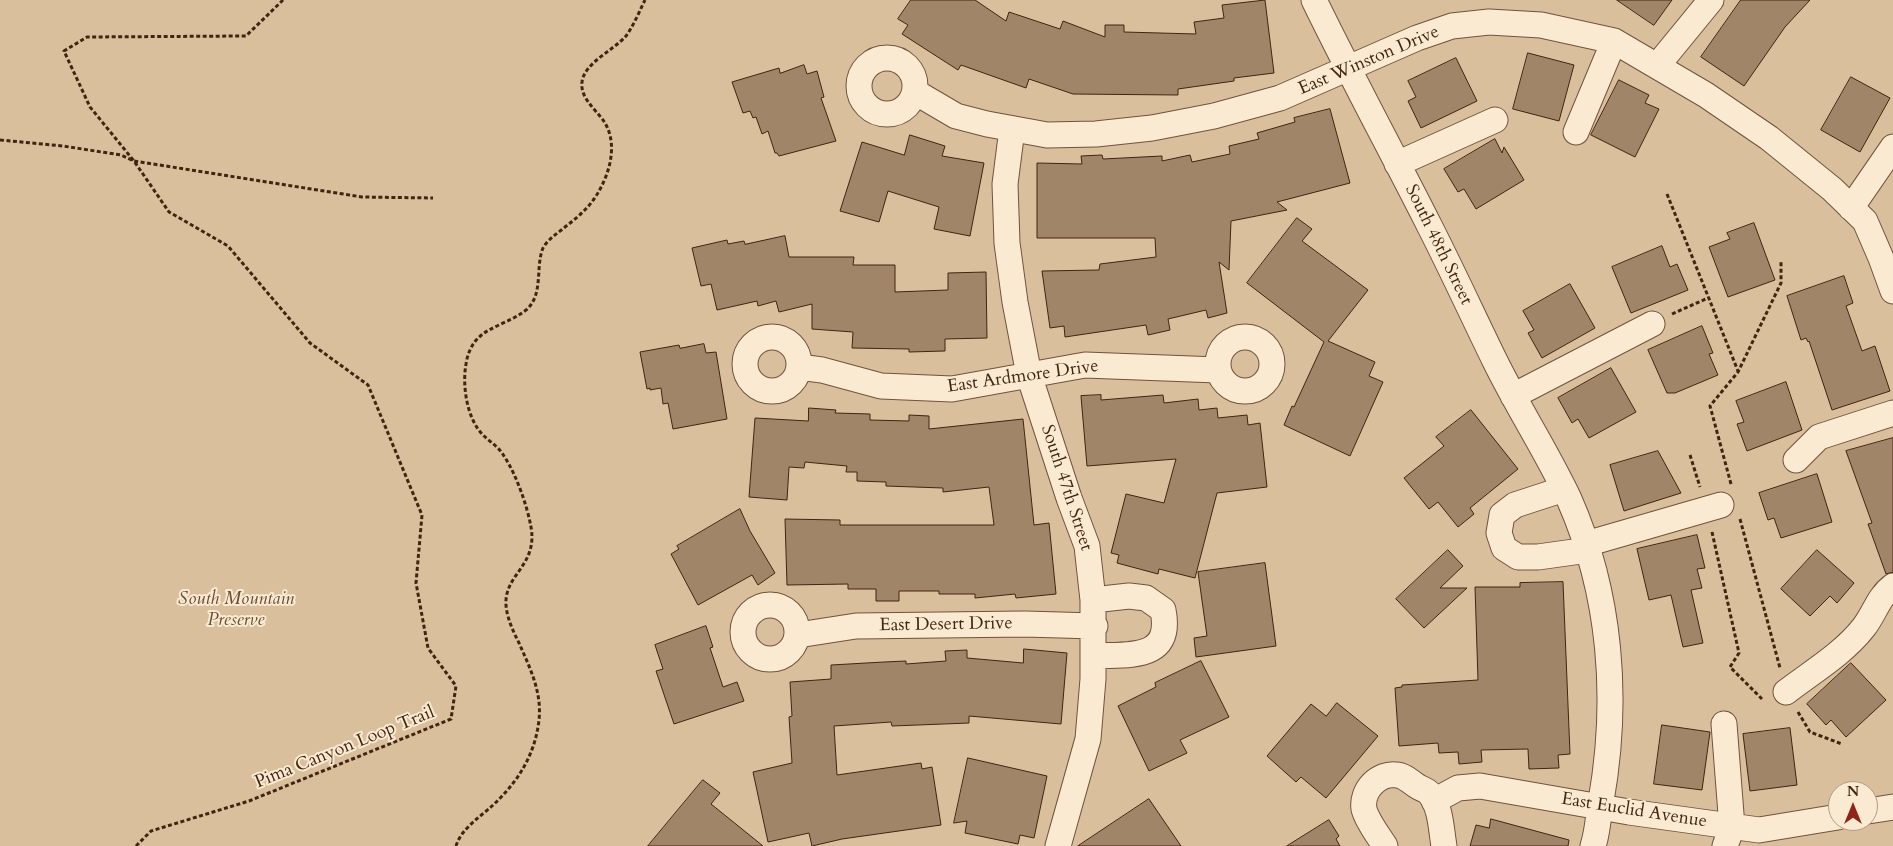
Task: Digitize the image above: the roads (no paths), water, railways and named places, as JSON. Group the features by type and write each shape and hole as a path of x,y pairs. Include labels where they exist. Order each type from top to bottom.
{"street":[{"name":"South 48th Street","path":"1314,0 1513,396 1564,489 1587,547 1606,628 1611,716 1607,765 1594,846"},
{"path":"1657,66 1711,0"},
{"name":"East Winston Drive","path":"915,92 956,116 1012,129 1047,134 1096,134 1152,128 1214,116 1280,98 1416,38 1452,26 1489,22 1541,25 1614,41 1706,95 1769,138 1832,189 1858,215"},
{"path":"1576,132 1614,41"},
{"path":"1397,164 1494,120"},
{"name":"South 47th Street","path":"1012,129 1006,184 1007,243 1015,302 1029,375 1069,498 1087,546 1094,600 1094,656 1088,739 1058,846"},
{"path":"1893,147 1858,215 1881,258 1893,291"},
{"path":"1513,396 1652,324"},
{"name":"East Ardmore Drive","path":"800,367 822,370 881,386 952,389 1085,365 1218,370"},
{"path":"1796,460 1819,437 1893,413"},
{"path":"1564,489 1515,505 1502,515 1499,533 1504,548 1518,557 1538,557 1587,547 1725,504"},
{"path":"1777,698 1828,662 1855,637 1865,626 1881,596 1893,586"},
{"path":"1094,600 1129,596 1146,598 1163,610 1166,623 1163,636 1153,649 1139,654 1094,656"},
{"name":"East Desert Drive","path":"798,635 856,626 1025,624 1095,626"},
{"path":"1724,724 1728,836"},
{"path":"1385,846 1364,808 1365,796 1374,781 1387,775 1396,774 1405,777 1429,793 1437,808 1444,846"},
{"name":"East Euclid Avenue","path":"1434,801 1458,788 1480,786 1600,807 1728,836 1828,819"},
{"path":"1878,809 1893,807"}],"park label":[{"name":"South Mountain Preserve","path":"236,610"}]}
